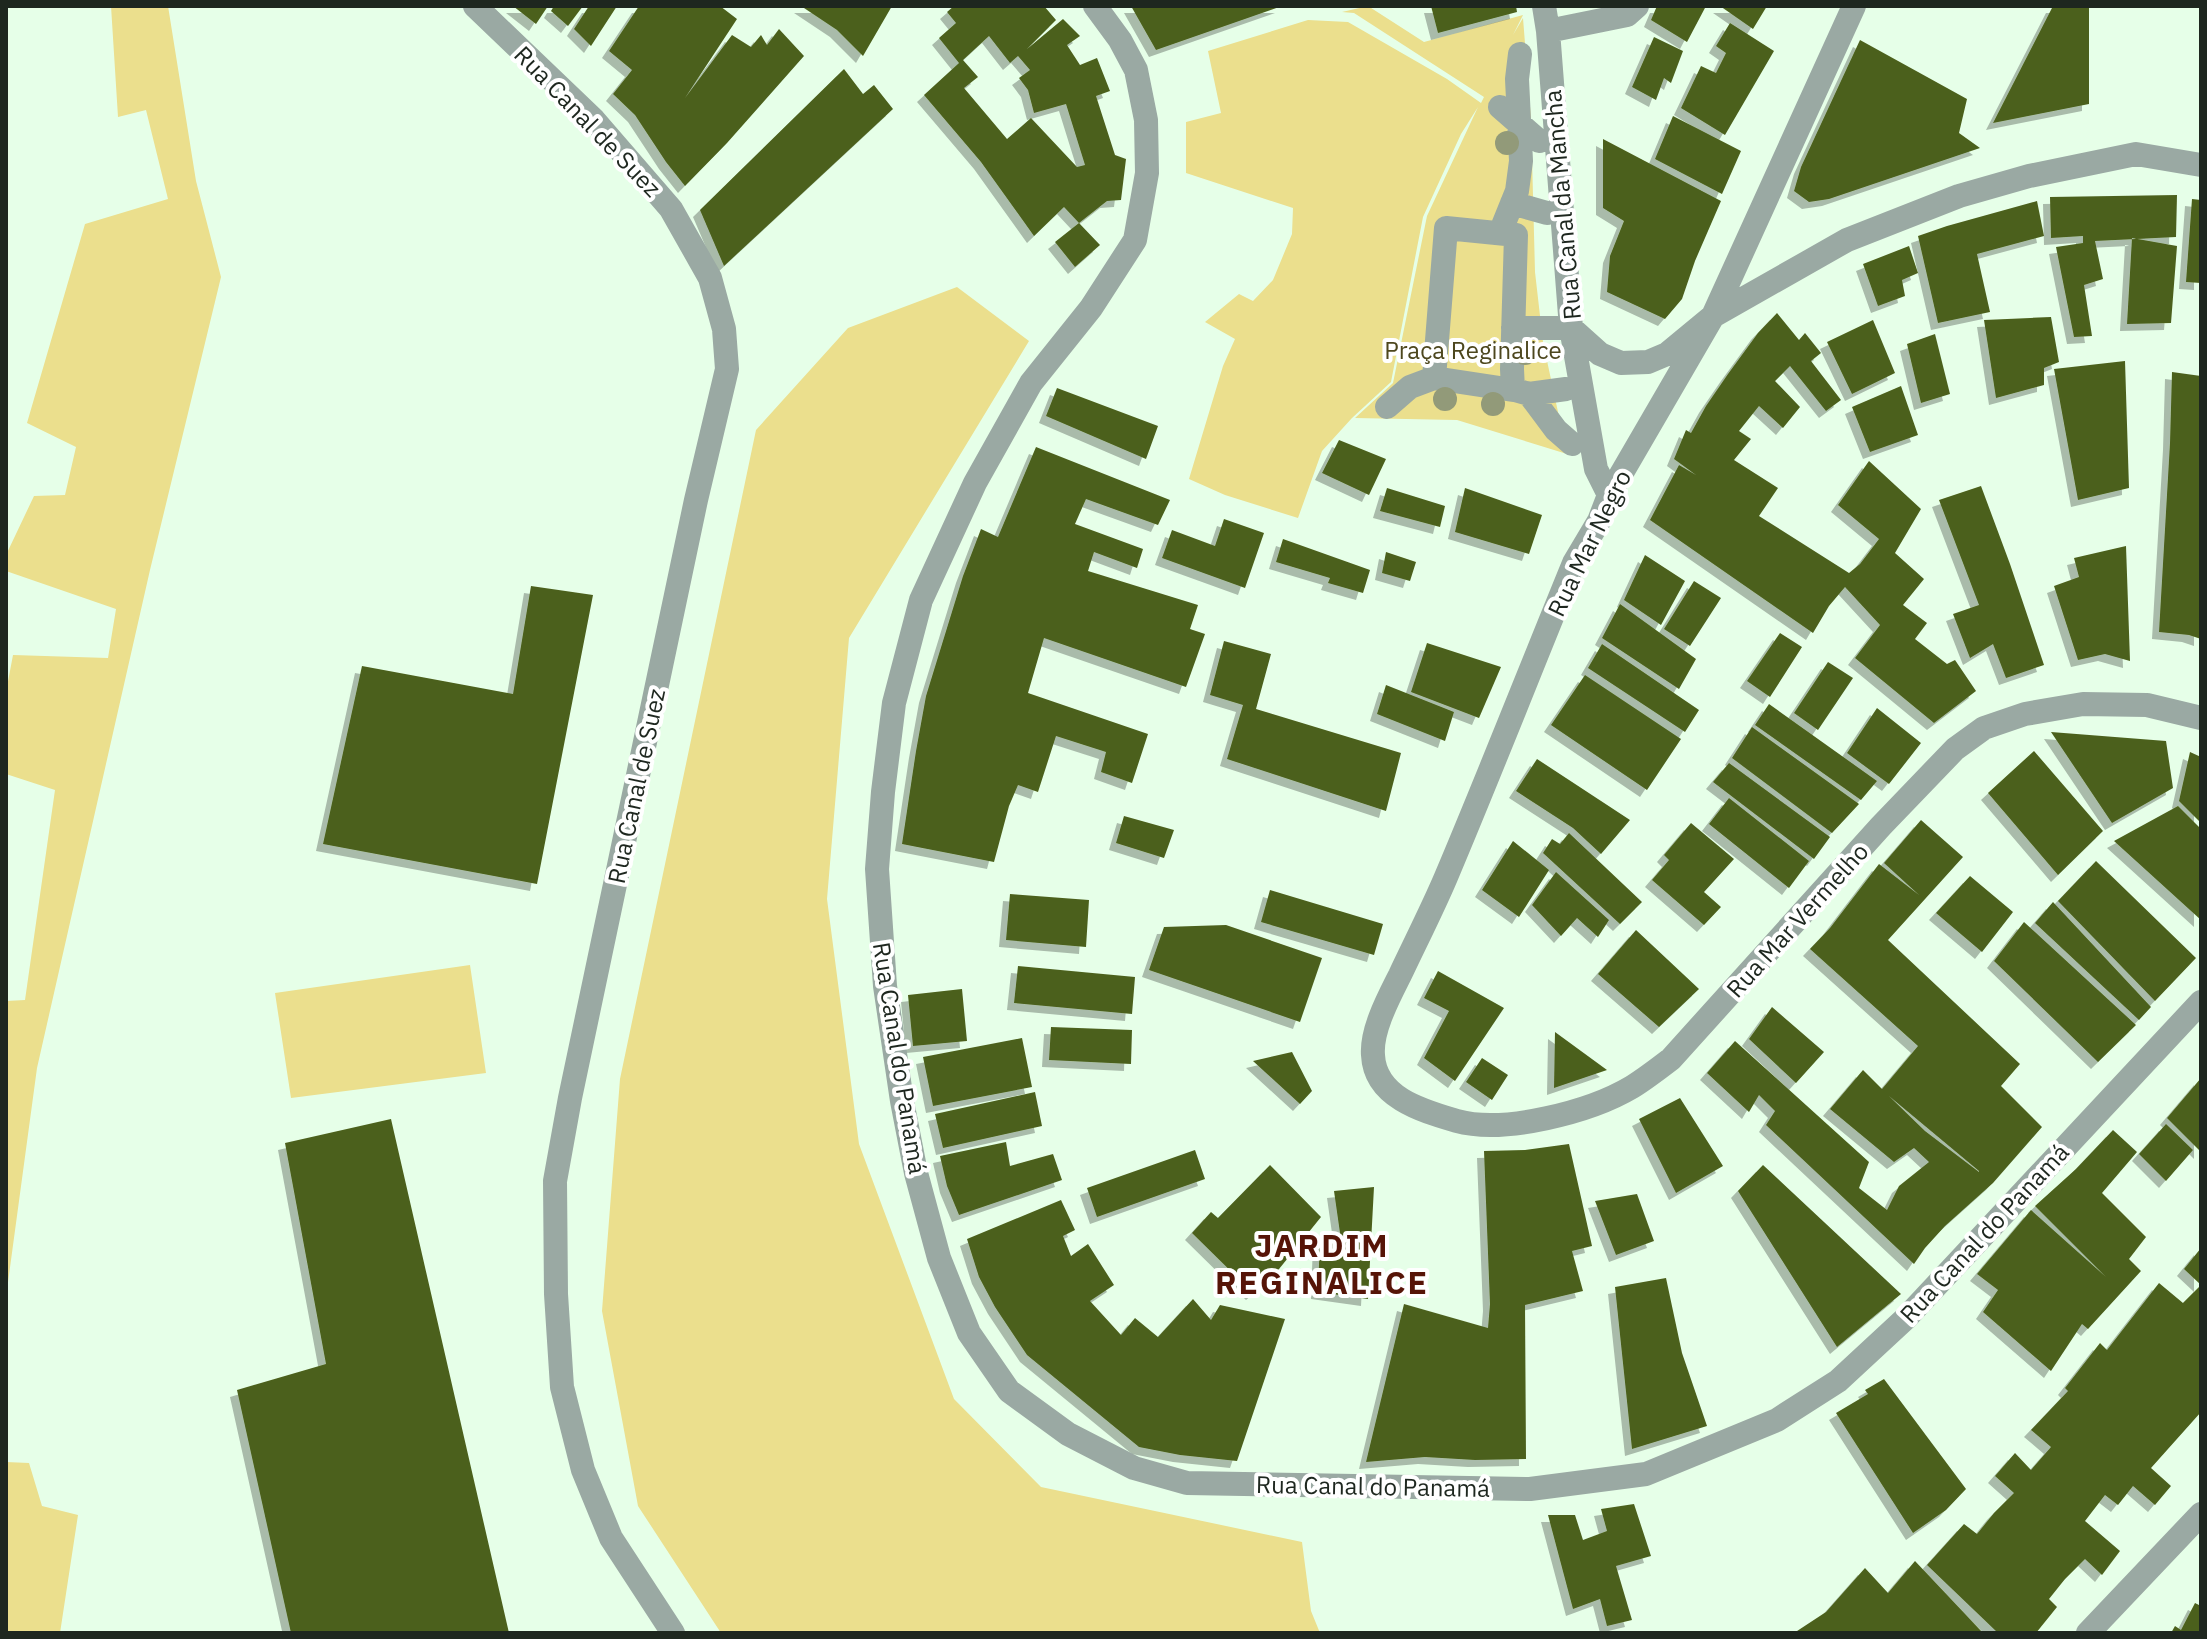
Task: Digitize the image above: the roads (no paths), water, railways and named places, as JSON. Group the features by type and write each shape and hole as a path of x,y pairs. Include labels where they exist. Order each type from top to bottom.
{"street":[{"name":"Rua Canal de Suez","path":"475,6 594,120 671,209 710,278 724,329 727,369 696,500 555,1181 556,1294 562,1387 583,1470 611,1538 673,1633"},
{"name":"Rua Canal do Panamá","path":"1095,6 1120,40 1136,70 1146,120 1147,173 1135,240 1091,308 1031,383 975,483 921,600 894,703 877,869 885,986 916,1173 939,1258 969,1333 1009,1391 1068,1434 1134,1468 1187,1483 1530,1489 1646,1474 1777,1420 1838,1381 1906,1318 2201,1002"},
{"name":"Rua Canal da Mancha","path":"1544,6 1531,39 1565,328 1596,469 1609,495"},
{"path":"1500,233 1517,191 1521,161 1507,115 1531,39 1627,15 1637,6"},
{"name":"Rua Mar Negro","path":"1391,1093 1379,1075 1373,1055 1377,1028 1445,880 1574,563 1599,521 1609,495 1713,316 1854,6"},
{"path":"1507,115 1539,141"},
{"path":"1513,328 1565,328 1600,354 1621,363 1648,362 1667,354 1713,316 1847,240 1959,196 2029,176 2136,154 2201,165"},
{"path":"1512,203 1547,213"},
{"path":"1434,378 1446,228 1516,235 1513,328 1521,392 1572,444"},
{"path":"1387,407 1410,387 1434,378 1521,392 1566,389"},
{"name":"Rua Mar Vermelho","path":"1391,1093 1423,1111 1469,1124 1520,1123 1597,1104 1631,1088 1671,1059 1881,826 1955,749 1984,728 2025,714 2083,704 2147,705 2201,718"},
{"path":"2088,1633 2201,1514"}],"district":[{"name":"JARDIM REGINALICE","path":"1322,1264"}],"park label":[{"name":"Praça Reginalice","path":"1473,350"}]}
